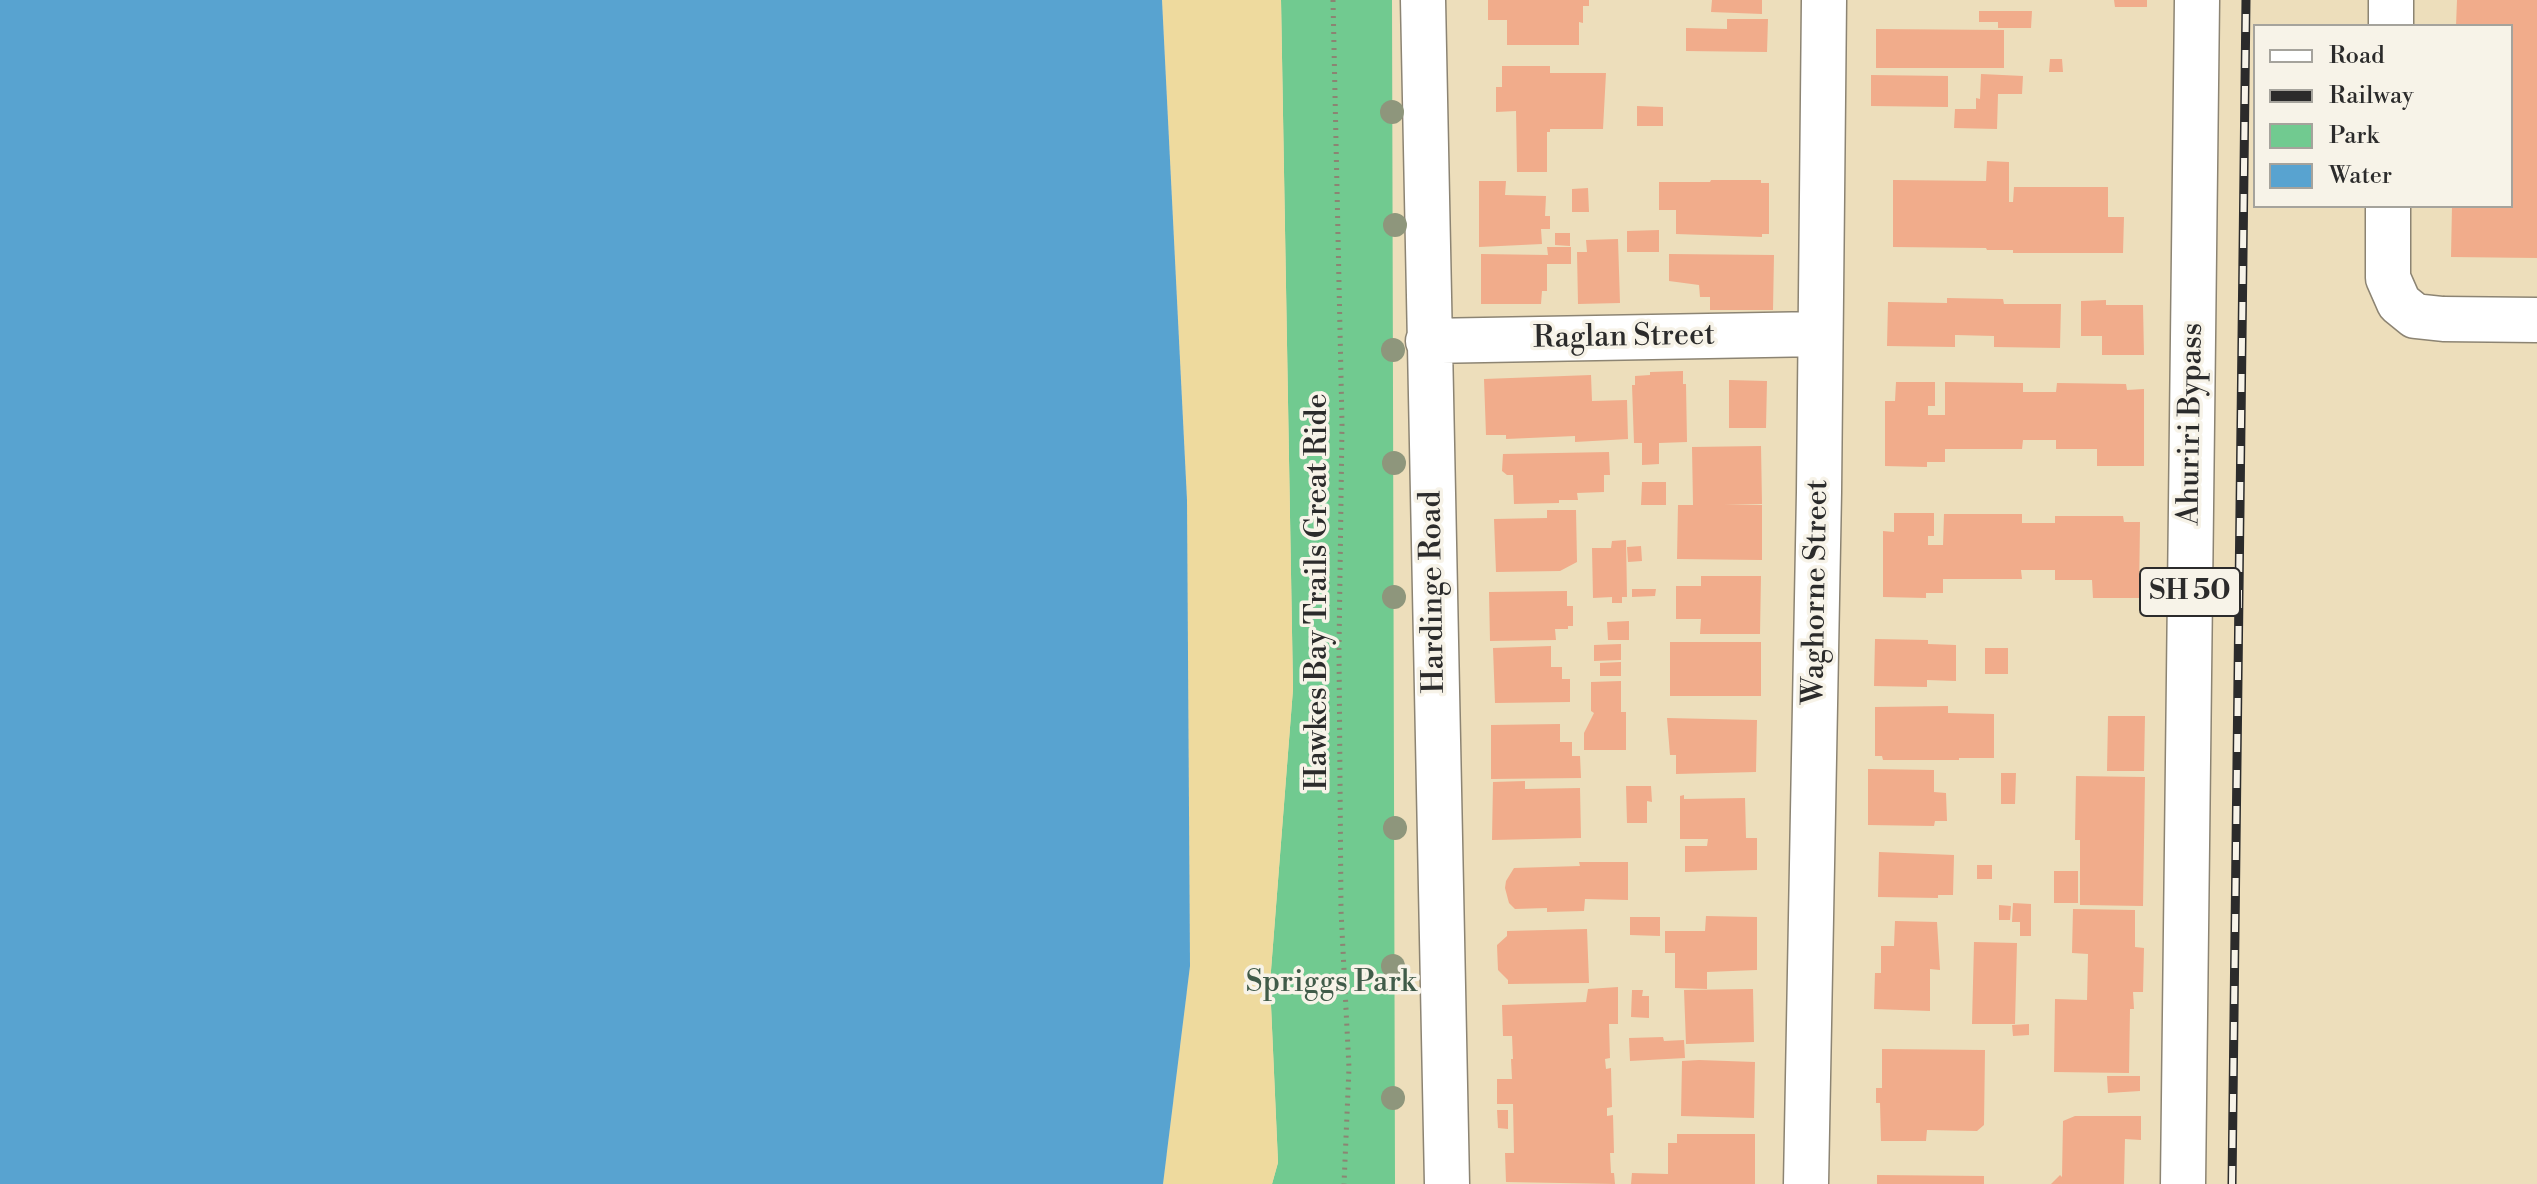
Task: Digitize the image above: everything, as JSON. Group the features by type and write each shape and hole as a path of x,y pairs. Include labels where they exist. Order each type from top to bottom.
{"main road":[{"name":"Hardinge Road","path":"1423,0 1447,1184"},
{"name":"Waghorne Street","path":"1806,1184 1824,0"},
{"name":"Ahuriri Bypass","path":"2183,1184 2197,0"},
{"path":"2391,0 2391,24"},
{"path":"2388,208 2388,278 2399,303 2415,316 2537,320"},
{"name":"Raglan Street","path":"1428,341 1820,334"}],"path":[{"name":"Hawkes Bay Trails Great Ride","path":"1333,0 1342,424 1339,649 1341,911 1349,1068 1344,1184"}],"green space":[{"name":"Spriggs Park","path":"1281,0 1392,0 1395,1184 1272,1184 1278,1162 1270,983 1293,689"}],"sand":[{"path":"1162,0 1281,0 1293,689 1270,983 1278,1163 1272,1184 1163,1184 1190,966 1187,500"}],"water":[{"path":"0,0 1162,0 1187,500 1190,966 1163,1184 0,1184"}],"building":[{"path":"1488,0 1589,0 1589,6 1583,6 1583,23 1579,22 1579,45 1507,45 1507,20 1488,20"},
{"path":"1712,0 1762,0 1762,14 1711,12"},
{"path":"2114,0 2147,0 2147,7 2115,7"},
{"path":"2457,0 2537,0 2537,258 2451,257 2452,208 2513,208 2513,24 2456,24"},
{"path":"1979,11 2032,11 2031,28 1998,28 1998,22 1979,22"},
{"path":"1727,19 1768,19 1767,52 1686,51 1686,28 1727,29"},
{"path":"1876,29 2004,30 2004,68 1876,68"},
{"path":"2050,59 2062,59 2063,72 2049,72"},
{"path":"1502,66 1550,66 1550,73 1606,73 1603,129 1550,129 1547,132 1547,172 1517,172 1516,111 1496,112 1496,87 1502,87"},
{"path":"1981,74 2023,76 2022,94 1998,94 1997,129 1954,128 1955,109 1976,109 1976,98 1980,99"},
{"path":"1871,75 1948,76 1948,107 1871,106"},
{"path":"1637,106 1663,107 1663,126 1637,126"},
{"path":"1987,161 2009,162 2009,202 2013,202 2014,187 2108,187 2108,217 2124,217 2123,253 2013,253 2013,250 1986,248 1893,247 1893,180 1986,181"},
{"path":"1761,180 1761,183 1769,183 1769,234 1762,234 1762,237 1676,234 1676,210 1659,210 1659,182"},
{"path":"1479,181 1506,181 1505,195 1546,196 1545,216 1550,216 1550,229 1541,229 1542,244 1479,247"},
{"path":"1588,188 1589,212 1572,212 1572,189"},
{"path":"1659,230 1659,252 1627,252 1627,231"},
{"path":"1555,233 1570,233 1570,246 1555,245"},
{"path":"1618,239 1620,303 1578,304 1577,252 1587,252 1586,240"},
{"path":"1547,247 1571,247 1571,264 1547,264 1547,291 1542,291 1541,304 1481,304 1481,254 1548,255"},
{"path":"1669,254 1774,255 1773,310 1710,310 1710,297 1700,297 1699,285 1669,281"},
{"path":"1947,298 2003,299 2004,304 2061,304 2060,348 1994,347 1994,336 1955,335 1955,347 1887,346 1888,302 1947,303"},
{"path":"2106,300 2106,305 2143,305 2144,355 2102,355 2102,336 2081,336 2081,301"},
{"path":"1683,371 1687,442 1659,443 1659,464 1642,465 1642,443 1634,443 1632,385 1635,385 1635,376 1650,375 1650,372"},
{"path":"1591,375 1592,401 1627,400 1628,439 1575,442 1575,436 1506,439 1506,435 1486,435 1484,379"},
{"path":"1729,380 1767,381 1766,428 1729,428"},
{"path":"1896,382 1935,382 1935,406 1928,406 1928,415 1945,415 1945,382 2023,383 2023,392 2056,392 2057,383 2126,384 2127,390 2144,389 2144,466 2097,466 2097,449 2056,449 2056,440 2023,440 2022,449 1945,449 1945,462 1927,462 1927,467 1885,466 1885,401 1895,401"},
{"path":"1761,446 1762,504 1724,505 1762,505 1762,560 1677,559 1678,505 1693,505 1692,447"},
{"path":"1609,452 1610,475 1604,475 1604,492 1577,493 1578,500 1514,504 1513,475 1502,471 1503,454"},
{"path":"1642,482 1666,482 1666,505 1641,505"},
{"path":"1547,510 1576,510 1577,562 1560,571 1496,572 1494,519 1547,518"},
{"path":"1894,513 1934,513 1934,536 1928,536 1928,545 1943,545 1944,514 2022,514 2022,523 2055,523 2055,516 2123,516 2124,522 2140,522 2139,598 2093,598 2092,580 2055,580 2055,570 2021,570 2022,579 1943,579 1943,593 1926,593 1926,598 1883,597 1883,531 1894,532"},
{"path":"1626,540 1627,597 1622,597 1622,603 1612,603 1612,597 1593,598 1592,548 1611,548 1612,541"},
{"path":"1641,546 1642,561 1628,562 1627,547"},
{"path":"1701,576 1761,576 1760,634 1700,634 1701,619 1676,619 1676,586 1701,586"},
{"path":"1632,589 1656,589 1655,596 1632,597"},
{"path":"1567,591 1567,606 1573,606 1573,626 1555,629 1556,640 1490,641 1489,592"},
{"path":"1629,621 1629,640 1608,640 1607,622"},
{"path":"1875,639 1928,640 1928,644 1956,645 1956,681 1927,680 1927,687 1874,686"},
{"path":"1670,642 1761,642 1761,696 1670,696"},
{"path":"1621,644 1621,660 1594,661 1594,645"},
{"path":"1551,646 1551,667 1562,667 1562,679 1570,679 1570,702 1495,703 1493,648"},
{"path":"1985,648 2008,648 2008,674 1985,674"},
{"path":"1621,662 1621,676 1600,676 1600,663"},
{"path":"1621,681 1621,712 1626,712 1626,750 1584,750 1584,733 1594,713 1591,711 1591,682"},
{"path":"1948,706 1948,713 1994,714 1994,758 1883,760 1882,756 1875,756 1875,707"},
{"path":"2108,716 2145,716 2144,771 2107,771"},
{"path":"1667,718 1757,720 1756,772 1676,774 1676,755 1670,755"},
{"path":"1560,724 1560,742 1572,742 1572,756 1580,756 1581,778 1491,779 1491,725"},
{"path":"1868,769 1934,770 1934,792 1946,793 1947,821 1935,821 1934,826 1868,825"},
{"path":"2001,773 2016,773 2015,804 2001,804"},
{"path":"2076,776 2145,777 2143,906 2080,905 2080,840 2075,840"},
{"path":"1525,781 1525,789 1580,788 1581,838 1492,840 1493,782"},
{"path":"1626,786 1651,786 1652,802 1647,801 1647,823 1627,823"},
{"path":"1684,795 1684,799 1745,798 1746,838 1757,838 1757,870 1685,872 1685,846 1707,846 1708,839 1680,839 1680,796"},
{"path":"1879,852 1954,855 1953,895 1938,895 1938,898 1878,897"},
{"path":"1579,862 1628,862 1628,900 1585,899 1584,911 1547,912 1547,908 1515,909 1509,903 1506,881 1514,868 1580,866"},
{"path":"1977,865 1992,865 1992,879 1977,879"},
{"path":"2054,871 2078,871 2078,903 2054,903"},
{"path":"2013,903 2031,904 2031,936 2020,936 2020,922 2012,922"},
{"path":"1999,905 2011,906 2010,920 1999,920"},
{"path":"2073,909 2135,910 2135,947 2144,948 2143,992 2133,992 2134,1009 2130,1009 2129,1073 2054,1072 2055,999 2087,1000 2088,954 2072,953"},
{"path":"1706,916 1757,917 1757,970 1707,972 1707,989 1675,988 1675,953 1665,953 1665,931 1705,931"},
{"path":"1630,917 1660,917 1660,936 1630,935"},
{"path":"1895,921 1937,922 1940,970 1930,969 1930,1011 1874,1009 1875,973 1881,973 1881,946 1894,946"},
{"path":"1587,929 1589,983 1508,984 1498,970 1497,945 1507,936 1507,931"},
{"path":"1974,942 2017,943 2015,1024 1972,1024"},
{"path":"1618,987 1618,1024 1609,1024 1610,1058 1605,1059 1606,1069 1611,1068 1612,1107 1607,1108 1607,1116 1613,1115 1614,1153 1610,1153 1615,1184 1506,1182 1505,1153 1514,1153 1513,1104 1497,1104 1497,1079 1512,1079 1513,1059 1512,1036 1503,1036 1502,1005 1586,1002 1588,989"},
{"path":"1753,989 1754,1042 1686,1044 1684,990"},
{"path":"1632,990 1643,990 1642,996 1649,996 1649,1018 1631,1017"},
{"path":"2029,1024 2029,1035 2013,1036 2012,1025"},
{"path":"1663,1037 1664,1041 1684,1040 1685,1058 1630,1061 1629,1038"},
{"path":"1882,1049 1985,1050 1984,1125 1977,1131 1927,1130 1926,1141 1881,1141 1880,1103 1876,1103 1876,1088 1882,1088"},
{"path":"1682,1061 1755,1062 1754,1118 1681,1116"},
{"path":"2107,1076 2140,1076 2140,1091 2108,1093"},
{"path":"1497,1110 1508,1110 1508,1129 1498,1128"},
{"path":"2075,1116 2141,1116 2141,1140 2125,1139 2124,1184 2051,1184 2060,1175 2062,1177 2063,1121"},
{"path":"1677,1134 1755,1134 1755,1184 1631,1184 1632,1173 1668,1174 1668,1143 1677,1143"},
{"path":"1877,1175 1984,1176 1984,1184 1877,1184"}],"railway":[{"path":"2232,1184 2246,0"}]}
